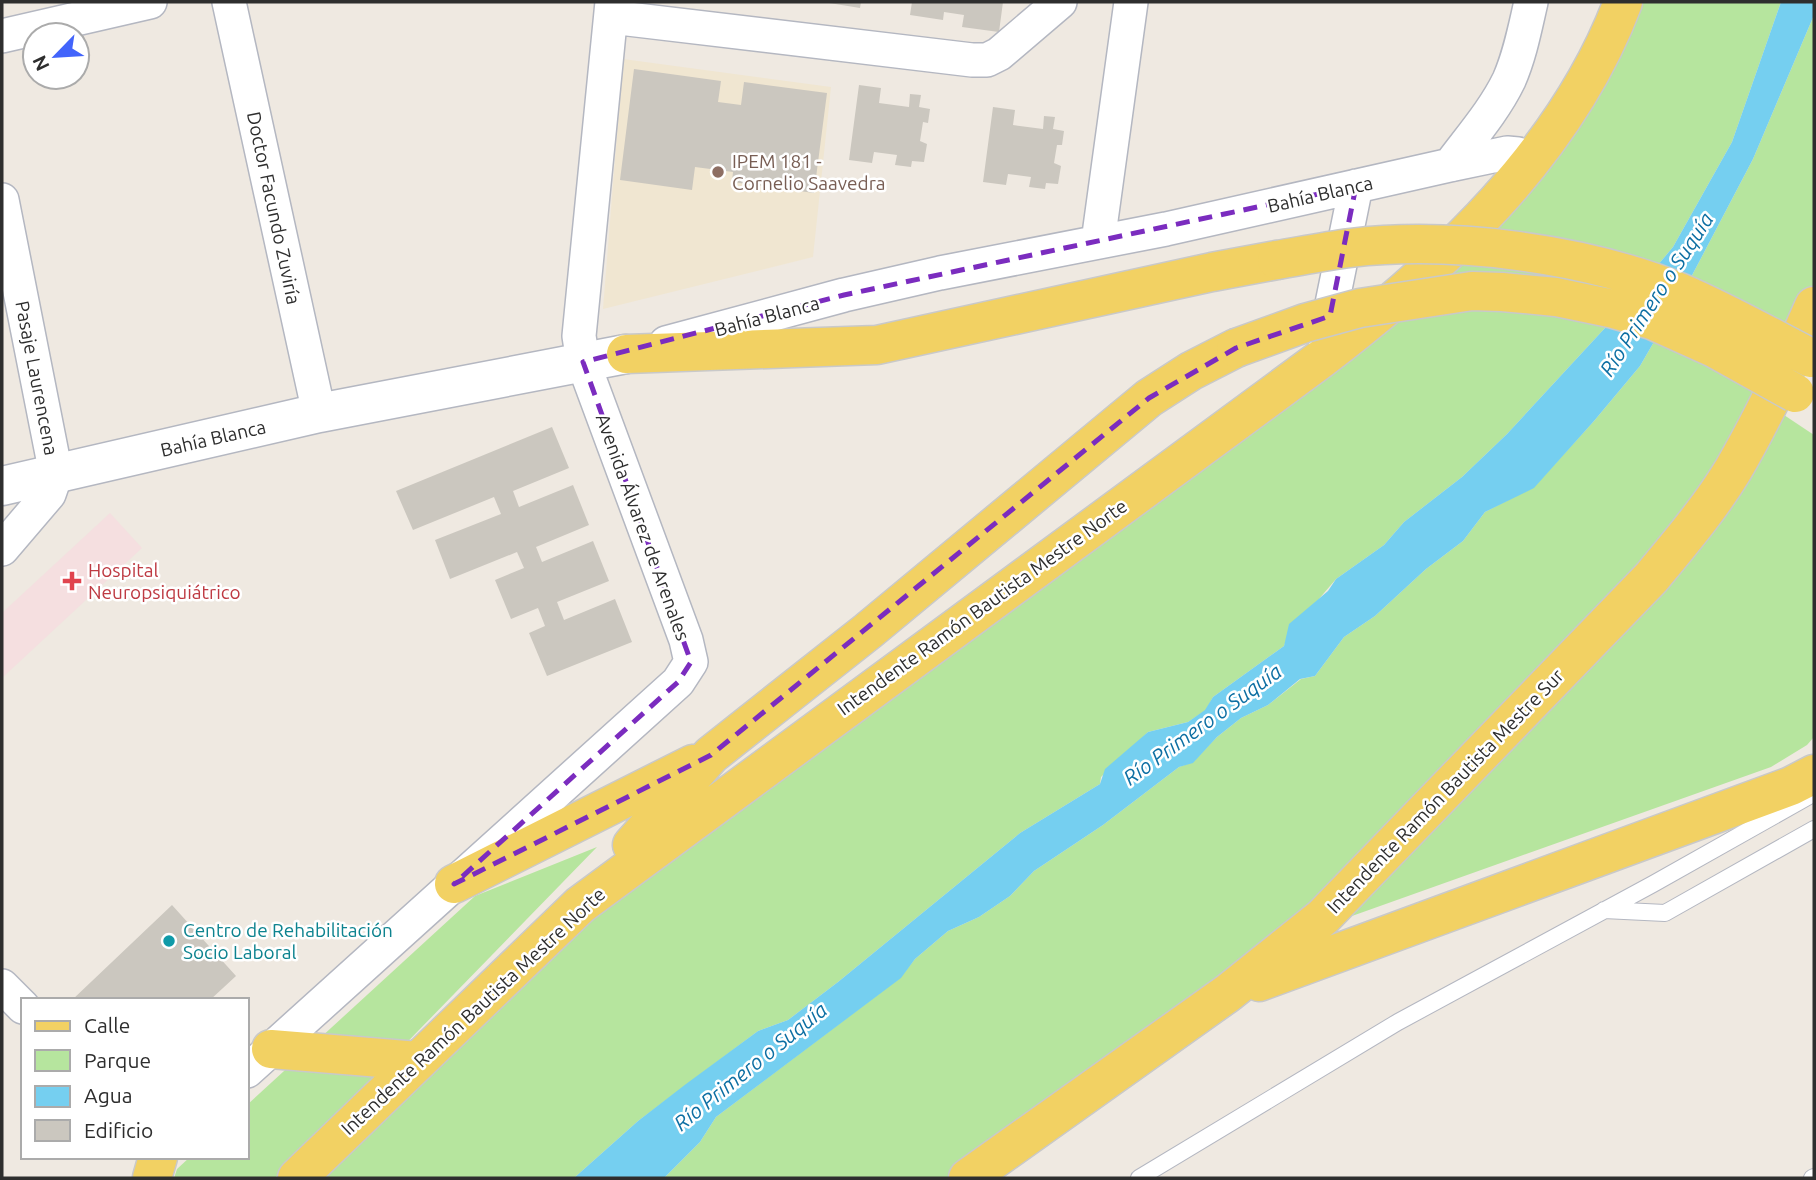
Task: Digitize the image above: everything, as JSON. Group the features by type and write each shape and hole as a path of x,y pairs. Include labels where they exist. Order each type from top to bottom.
{"main road":[{"name":"Intendente Ramón Bautista Mestre Norte","path":"297,1178 580,905 1321,359 1426,275 1531,161 1565,115 1596,63 1623,2"},
{"path":"626,354 877,345 1277,260 1352,248 1414,245 1479,247 1579,262 1677,292 1813,359"},
{"path":"580,905 711,755 867,631 1149,398 1236,348 1305,323 1360,308 1472,291 1502,292 1556,297 1653,320 1714,348 1805,399"},
{"name":"Intendente Ramón Bautista Mestre Sur","path":"968,1178 1228,993 1323,917 1652,577 1698,521 1733,470 1786,369 1814,306"},
{"path":"454,884 711,755"},
{"path":"1228,993 1791,786 1814,774"},
{"path":"259,1060 418,1061"},
{"path":"152,1178 157,1159"}],"street":[{"path":"2,36 150,2"},
{"name":"Doctor Facundo Zuviría","path":"229,2 319,413"},
{"path":"611,9 986,60 999,54 1060,2"},
{"path":"1098,243 1131,2"},
{"path":"1450,165 1494,105 1508,81 1520,53 1531,2"},
{"name":"Avenida Álvarez de Arenales","path":"259,1060 678,682 691,662 686,640 583,362 579,336 611,9"},
{"name":"Bahía Blanca","path":"2,486 319,413 626,354 844,295 1098,243 1450,165 1507,153 1518,154 1531,161"},
{"path":"1321,359 1356,186"},
{"name":"Pasaje Laurencena","path":"2,200 56,474"},
{"path":"2,549 49,494 56,474"},
{"path":"2,986 21,1005"},
{"path":"128,1178 149,1159"}],"lane":[{"path":"1139,1178 1398,1022 1810,797 1814,790"},
{"path":"1602,910 1665,913 1814,830"}],"highlighted area":[{"path":"1356,186 1330,316 1236,348 1149,398 711,755 454,884 678,682 691,662 583,362 844,295"}],"shaded area":[{"name":"IPEM 181 - Cornelio Saavedra","path":"623,59 831,87 813,257 603,309"},
{"name":"Hospital Neuropsiquiátrico","path":"110,513 142,548 2,678 2,613"}],"green space":[{"path":"1623,2 1781,2 1732,142 1673,247 1605,328 1507,434 1462,477 1404,522 1384,545 1336,579 1288,635 1284,646 1213,697 1206,710 1188,722 1148,732 1101,777 1100,784 1020,833 838,982 788,1020 758,1031 638,1121 574,1178 297,1178 580,905 1426,275"},
{"path":"1814,15 1814,306 1733,470 1323,917 968,1178 664,1178 700,1142 716,1117 900,978 915,959 948,931 979,917 1010,896 1034,871 1103,825 1179,767 1193,762 1217,737 1241,718 1268,705 1301,679 1315,676 1344,637 1375,616 1426,569 1463,541 1485,512 1534,487 1640,366 1688,283 1753,159"},
{"path":"1778,411 1814,435 1814,737 1807,745 1771,767 1352,916 1680,570"},
{"path":"597,847 275,1178 174,1178 177,1169 188,1159 248,1159 248,1104 475,896"}],"water":[{"name":"Río Primero o Suquía","path":"1781,2 1814,2 1814,15 1753,159 1688,283 1640,366 1534,488 1485,512 1463,541 1426,569 1375,616 1344,637 1315,676 1300,679 1268,705 1241,718 1217,737 1193,763 1179,767 1103,825 1034,871 1010,896 979,917 948,931 915,959 901,978 716,1117 700,1142 664,1178 574,1178 638,1121 686,1084 758,1031 788,1020 838,982 1020,833 1100,784 1105,769 1148,732 1188,722 1205,710 1213,697 1284,646 1289,624 1328,591 1336,579 1384,545 1404,522 1462,477 1507,434 1605,328 1673,247 1732,142"}],"building":[{"path":"823,2 861,2 860,8"},
{"path":"912,2 1003,2 999,32 962,27 964,15 944,12 943,20 910,15"},
{"path":"634,69 721,81 718,102 741,105 744,82 827,93 814,193 732,182 733,172 695,167 692,190 620,180"},
{"path":"859,85 881,88 879,103 909,107 910,94 921,95 919,107 930,109 928,123 923,122 920,141 927,144 924,162 912,161 911,167 895,165 897,155 874,152 872,163 849,160"},
{"path":"993,107 1015,110 1013,125 1043,129 1044,116 1055,117 1053,129 1064,131 1062,145 1057,145 1054,163 1061,166 1058,184 1046,183 1045,189 1029,187 1031,177 1008,174 1006,185 983,182"},
{"path":"552,427 569,468 513,491 519,507 573,485 589,525 536,547 542,562 593,541 609,581 557,602 564,620 615,599 632,642 547,676 529,633 545,626 538,608 511,619 495,580 524,568 517,552 450,579 435,540 501,514 494,497 413,530 396,491"},
{"name":"Centro de Rehabilitación Socio Laboral","path":"172,905 236,976 212,998 74,998"}],"place":[{"name":"IPEM 181 - Cornelio Saavedra","path":"718,172"},
{"name":"Hospital Neuropsiquiátrico","path":"72,581"},
{"name":"Centro de Rehabilitación Socio Laboral","path":"169,941"}]}
